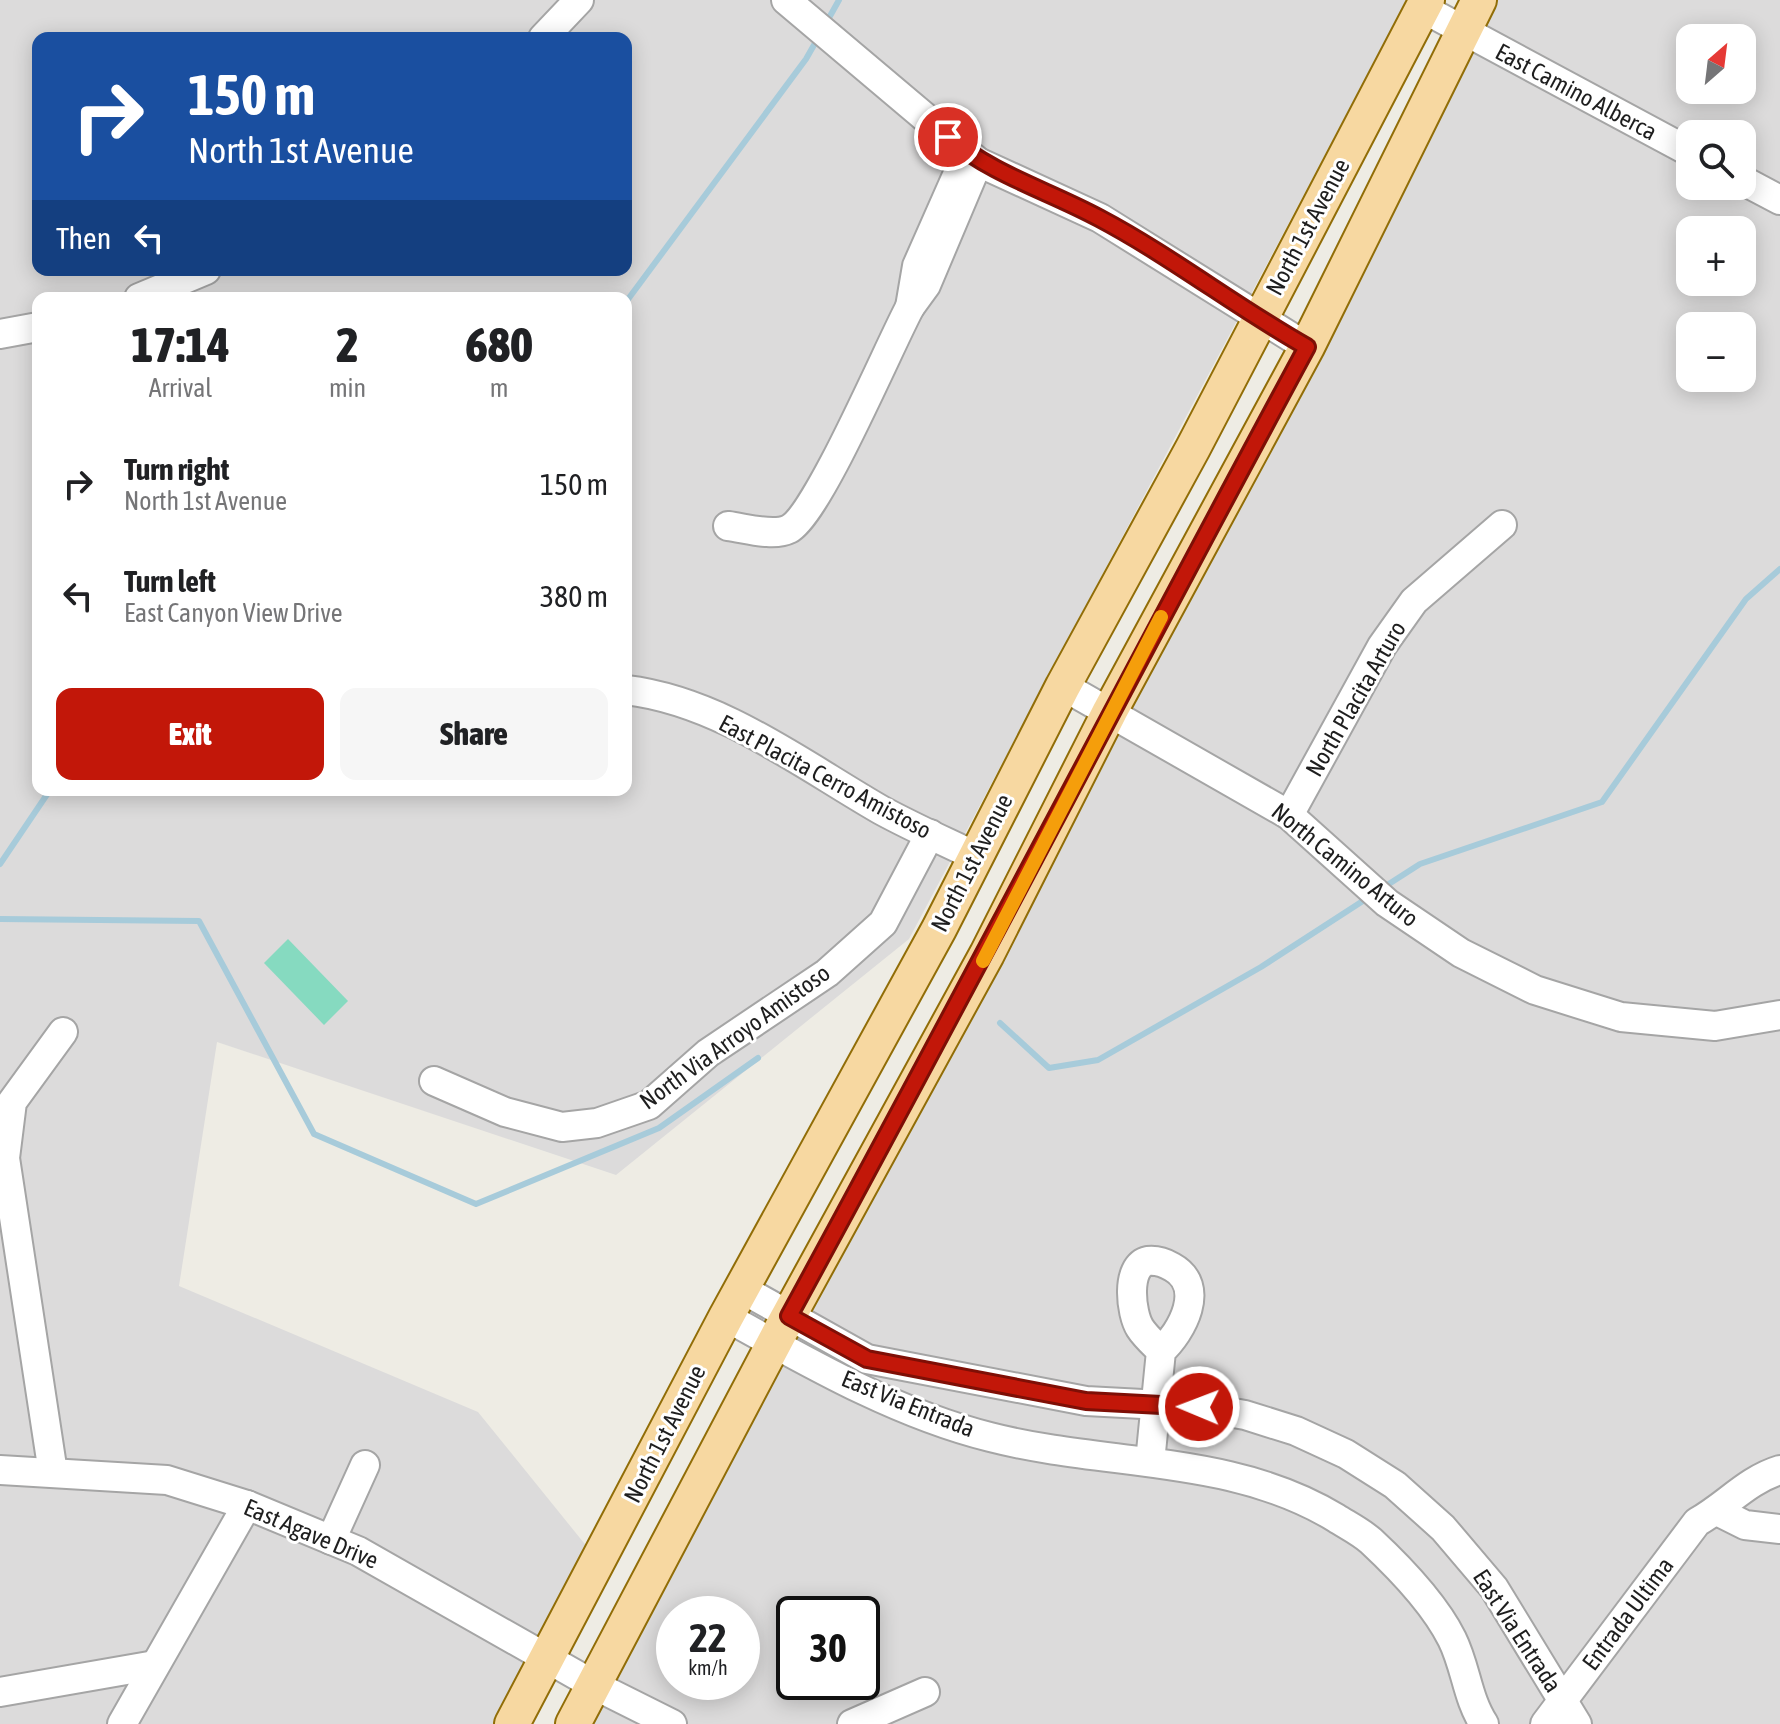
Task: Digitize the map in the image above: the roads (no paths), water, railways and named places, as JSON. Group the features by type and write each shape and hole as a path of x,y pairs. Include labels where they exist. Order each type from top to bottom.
{"main road":[{"name":"North 1st Avenue","path":"573,1724 782,1330 987,954 1110,711 1307,347 1479,0"},
{"name":"North 1st Avenue","path":"512,1724 1425,4"}],"street":[{"path":"549,32 579,0"},
{"path":"786,0 972,158 1100,218 1259,320 1307,347"},
{"name":"East Camino Alberca","path":"1425,4 1462,31 1676,145"},
{"path":"728,526 773,532 789,529 806,514 848,436 885,353 910,307 917,266 972,158"},
{"path":"1756,187 1780,200"},
{"path":"153,292 192,276"},
{"path":"0,334 32,328"},
{"name":"North Placita Arturo","path":"1289,815 1382,646 1414,601 1502,525"},
{"name":"North Camino Arturo","path":"1063,686 1289,815 1387,903 1461,953 1535,990 1621,1017 1715,1026 1780,1015"},
{"name":"East Placita Cerro Amistoso","path":"632,691 688,704 802,759 882,810 975,856"},
{"name":"North Via Arroyo Amistoso","path":"434,1081 505,1112 562,1127 597,1123 649,1105 708,1053 827,973 883,923 930,834"},
{"path":"53,1473 5,1158 12,1102 63,1032"},
{"name":"East Via Entrada","path":"734,1303 900,1404 988,1437 1068,1453 1150,1462 1250,1479 1308,1501 1369,1539 1417,1589 1452,1640 1475,1710 1484,1724"},
{"name":"East Via Entrada","path":"782,1330 867,1359 1086,1401 1214,1410 1283,1427 1346,1454 1395,1485 1443,1528 1494,1588 1561,1717"},
{"path":"1150,1462 1161,1351"},
{"path":"331,1540 365,1465"},
{"name":"East Agave Drive","path":"0,1470 167,1480 247,1505 331,1540 434,1591 594,1685 672,1724"},
{"name":"Entrada Ultima","path":"1561,1717 1697,1522 1717,1511 1741,1489 1780,1470"},
{"path":"122,1724 247,1505"},
{"path":"1717,1511 1745,1525 1780,1529"},
{"path":"0,1692 155,1665"},
{"path":"852,1724 925,1692"}],"waterway":[{"path":"825,25 839,0"},
{"path":"632,294 806,59 818,38"},
{"path":"1381,889 1420,864 1602,802 1746,599 1780,569"},
{"path":"0,864 46,796"},
{"path":"1000,1023 1049,1068 1098,1060 1261,967 1369,897"},
{"path":"0,919 199,921 314,1134 476,1204 659,1128 758,1058"}]}
